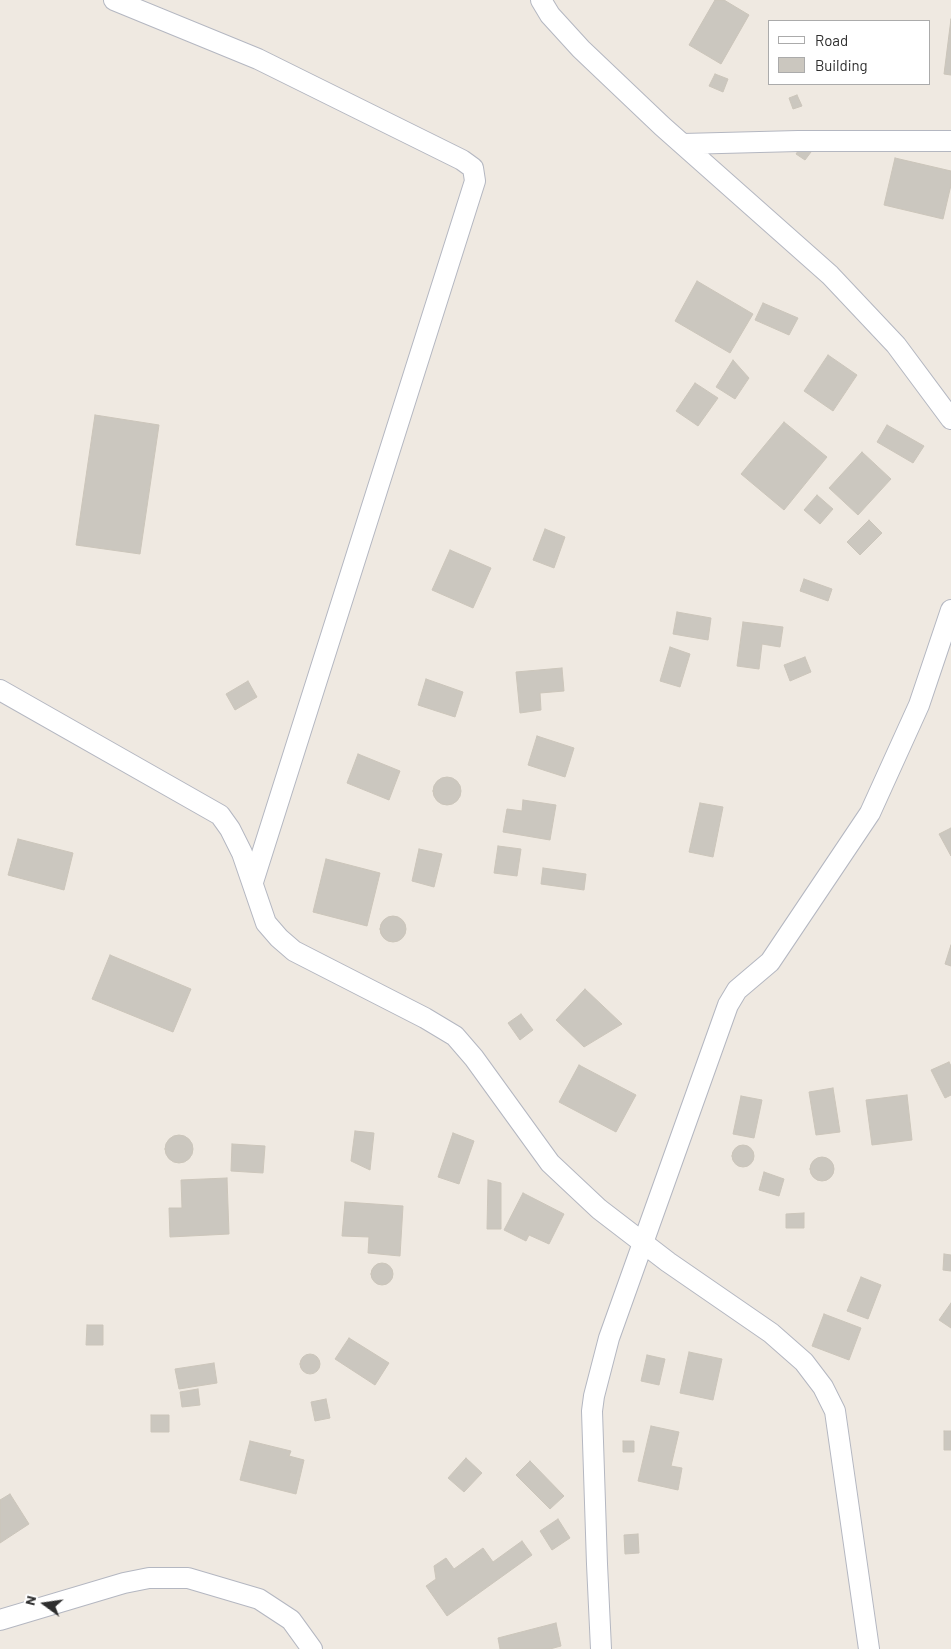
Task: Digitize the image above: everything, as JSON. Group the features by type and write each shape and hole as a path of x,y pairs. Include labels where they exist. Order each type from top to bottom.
{"street":[{"path":"114,0 258,59 462,160 472,168 475,181 253,882"},
{"path":"541,0 550,15 581,49 662,126 830,275 896,345 951,419"},
{"path":"683,144 798,141 951,141"},
{"path":"601,1649 596,1555 593,1403 609,1338 728,1005 737,990 770,962 870,813 919,705 951,610"},
{"path":"0,690 220,815 230,829 253,882 266,923 279,938 294,950 425,1018 455,1036 474,1058 550,1162 599,1209 644,1244 771,1332 804,1362 823,1387 835,1411 869,1649"},
{"path":"0,1620 140,1580 149,1578 188,1578 259,1599 291,1620 312,1649"}],"building":[{"path":"715,0 724,0 749,15 721,64 689,45"},
{"path":"951,19 951,75 944,74"},
{"path":"715,74 728,79 723,92 709,86"},
{"path":"797,95 802,106 793,109 789,98"},
{"path":"804,142 814,148 805,160 796,154"},
{"path":"895,158 951,171 951,185 943,219 884,205"},
{"path":"697,281 753,314 730,353 675,321"},
{"path":"763,303 798,318 789,335 755,320"},
{"path":"828,355 857,375 833,411 804,391"},
{"path":"733,360 749,378 735,399 716,387"},
{"path":"695,383 718,398 698,426 676,411"},
{"path":"95,415 159,425 140,554 76,545"},
{"path":"784,422 827,457 784,510 741,474"},
{"path":"887,425 924,446 913,463 877,442"},
{"path":"862,452 891,479 858,515 829,488"},
{"path":"817,495 833,509 820,524 804,510"},
{"path":"869,520 882,533 860,555 847,542"},
{"path":"545,529 565,537 554,568 533,560"},
{"path":"450,550 491,568 473,608 432,590"},
{"path":"804,579 832,589 828,601 800,591"},
{"path":"677,612 711,618 708,640 673,634"},
{"path":"743,622 783,627 780,647 762,644 759,669 737,666"},
{"path":"670,647 690,654 680,687 660,681"},
{"path":"805,657 811,672 790,681 784,665"},
{"path":"562,668 564,691 540,693 541,710 520,713 516,672"},
{"path":"426,679 463,692 455,717 418,705"},
{"path":"248,681 257,697 235,710 226,694"},
{"path":"537,736 574,748 565,777 528,765"},
{"path":"358,754 400,771 389,800 347,783"},
{"path":"447,777 457,781 461,791 457,801 447,805 437,801 433,791 437,781"},
{"path":"523,800 556,805 550,840 503,832 507,809 522,811"},
{"path":"700,803 723,807 713,857 689,852"},
{"path":"951,828 951,856 939,834"},
{"path":"18,839 73,853 64,890 8,875"},
{"path":"498,846 521,849 517,876 494,873"},
{"path":"419,849 442,854 434,887 412,881"},
{"path":"326,859 380,873 367,926 313,912"},
{"path":"543,868 586,874 584,890 541,884"},
{"path":"393,916 402,920 406,929 402,938 393,942 384,938 380,929 384,920"},
{"path":"951,945 951,966 945,964"},
{"path":"110,955 191,989 173,1032 92,999"},
{"path":"585,989 622,1024 584,1047 556,1020"},
{"path":"521,1014 533,1030 520,1040 508,1023"},
{"path":"949,1062 951,1066 951,1095 945,1098 931,1070"},
{"path":"579,1065 636,1095 616,1132 559,1102"},
{"path":"833,1088 840,1132 816,1135 809,1092"},
{"path":"907,1095 912,1140 872,1145 866,1100"},
{"path":"741,1096 762,1100 754,1138 733,1134"},
{"path":"355,1131 374,1133 370,1170 351,1161"},
{"path":"453,1133 474,1141 459,1184 438,1177"},
{"path":"179,1135 189,1139 193,1149 189,1159 179,1163 169,1159 165,1149 169,1139"},
{"path":"232,1144 265,1146 263,1173 231,1171"},
{"path":"743,1145 751,1148 754,1156 751,1164 743,1167 735,1164 732,1156 735,1148"},
{"path":"822,1157 831,1160 834,1169 831,1178 822,1181 813,1178 810,1169 813,1160"},
{"path":"764,1172 784,1179 779,1196 759,1190"},
{"path":"227,1178 229,1234 170,1237 169,1208 182,1208 181,1180"},
{"path":"488,1180 501,1183 501,1229 487,1229"},
{"path":"523,1193 564,1214 549,1244 529,1235 526,1241 504,1230"},
{"path":"345,1202 403,1206 400,1256 368,1253 369,1237 342,1236"},
{"path":"804,1213 804,1228 786,1228 786,1214"},
{"path":"944,1254 951,1255 951,1271 943,1270"},
{"path":"382,1263 390,1266 393,1274 390,1282 382,1285 374,1282 371,1274 374,1266"},
{"path":"861,1277 881,1285 868,1319 847,1311"},
{"path":"951,1303 951,1328 939,1320"},
{"path":"824,1314 861,1328 849,1360 812,1346"},
{"path":"87,1325 103,1325 103,1345 86,1345"},
{"path":"349,1338 389,1363 375,1385 335,1359"},
{"path":"689,1352 722,1359 713,1400 680,1393"},
{"path":"310,1354 317,1357 320,1364 317,1371 310,1374 303,1371 300,1364 303,1357"},
{"path":"647,1355 665,1359 659,1385 641,1381"},
{"path":"214,1363 217,1383 179,1389 175,1369"},
{"path":"198,1389 200,1405 182,1407 180,1392"},
{"path":"326,1399 330,1418 315,1421 311,1402"},
{"path":"151,1415 169,1415 169,1432 151,1432"},
{"path":"651,1426 679,1432 671,1466 682,1468 678,1490 638,1481"},
{"path":"944,1431 951,1431 951,1450 944,1450"},
{"path":"250,1441 291,1451 289,1456 304,1460 296,1494 240,1480"},
{"path":"623,1441 634,1441 634,1452 623,1452"},
{"path":"466,1458 482,1473 464,1492 448,1478"},
{"path":"530,1461 564,1496 550,1509 516,1475"},
{"path":"10,1494 29,1524 0,1543 0,1500"},
{"path":"558,1519 570,1538 552,1550 540,1531"},
{"path":"638,1534 639,1553 625,1554 624,1535"},
{"path":"522,1541 532,1555 447,1616 426,1586 436,1579 434,1566 446,1558 454,1569 483,1548 493,1562"},
{"path":"556,1623 561,1646 550,1649 500,1649 498,1638"}]}
